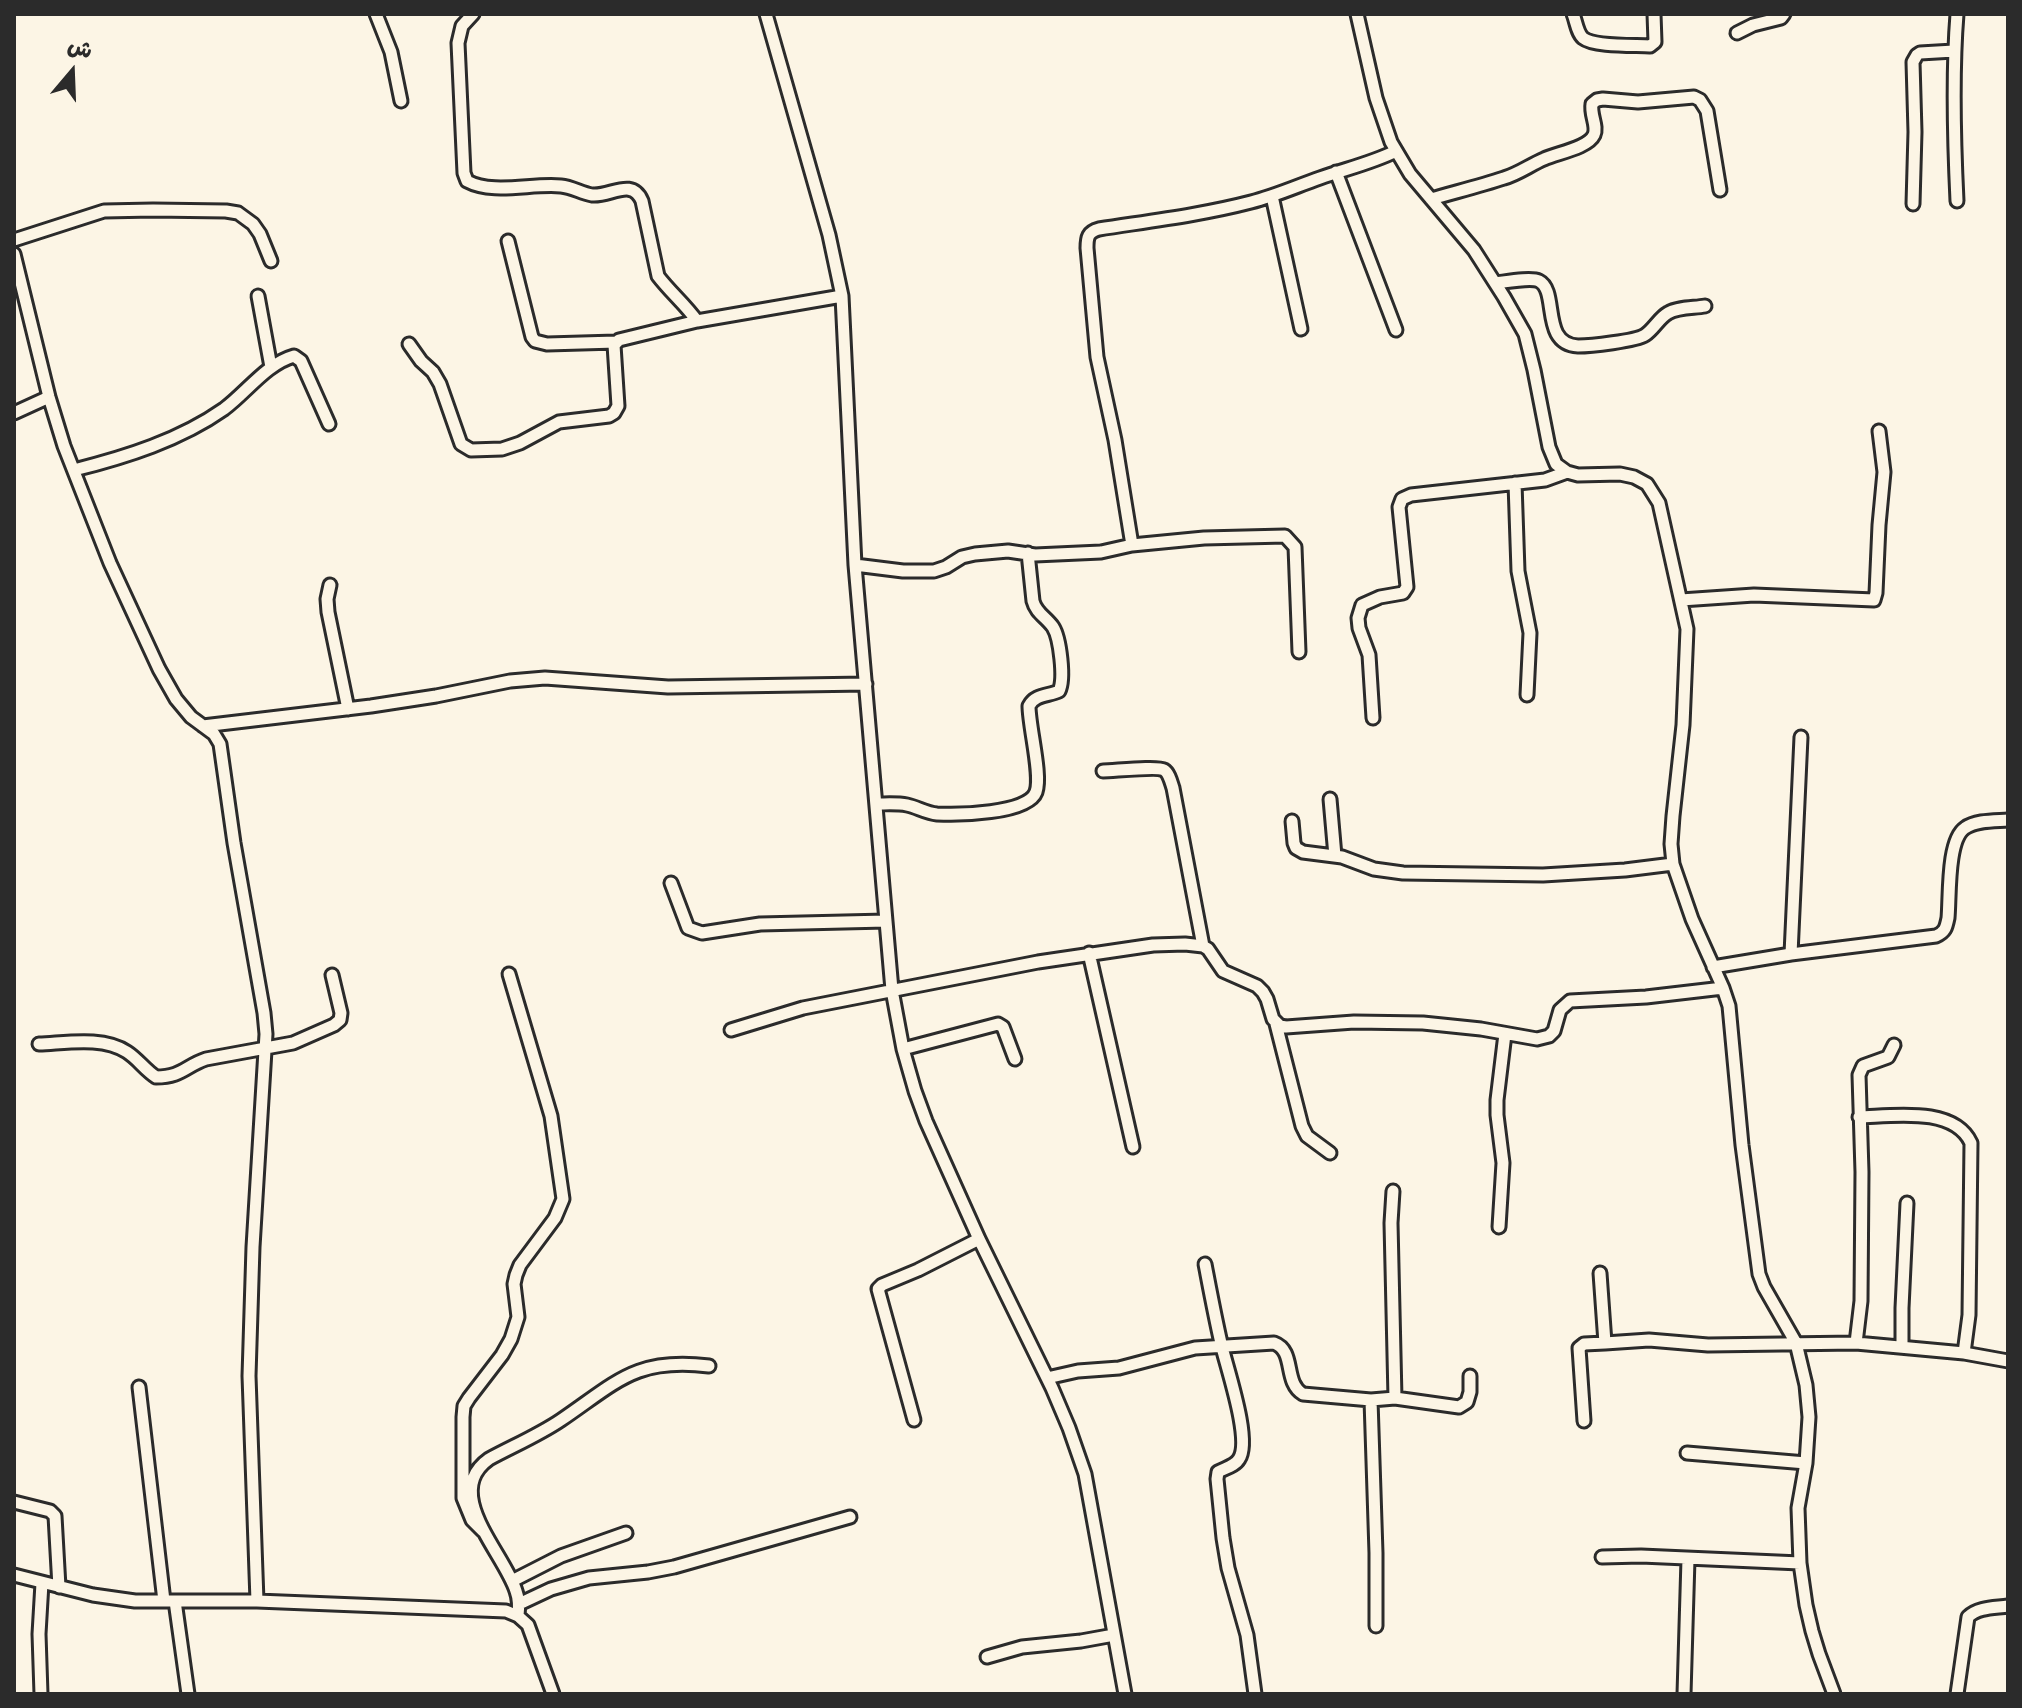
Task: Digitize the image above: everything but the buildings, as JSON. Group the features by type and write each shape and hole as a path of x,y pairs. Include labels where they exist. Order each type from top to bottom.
{"street":[{"path":"376,14 391,52 401,101"},
{"path":"473,14 462,26 458,43 464,173 467,181 490,187 560,186 593,195 634,190 641,196 658,276 697,321"},
{"path":"766,14 829,235 842,296 855,565 892,990 903,1049 926,1121 1047,1378 1085,1474 1125,1694"},
{"path":"1357,14 1376,98 1396,151 1410,174 1474,250 1525,334 1551,456 1567,472 1634,477 1647,484 1659,503 1687,629 1683,725 1671,844 1673,864 1692,919 1729,1006 1742,1145 1759,1274 1796,1343 1806,1385 1809,1417 1806,1463 1798,1508 1800,1563 1812,1631 1834,1694"},
{"path":"1573,14 1579,33 1585,40 1650,46 1655,42 1654,14"},
{"path":"1737,33 1753,25 1781,18 1784,14"},
{"path":"1957,14 1953,125 1957,201"},
{"path":"1913,204 1913,62 1920,53 1954,51"},
{"path":"1431,199 1506,178 1589,141 1596,129 1590,113 1592,104 1603,99 1638,102 1694,97 1700,100 1707,111 1720,190"},
{"path":"1132,545 1115,440 1097,357 1088,263 1090,233 1203,213 1272,196 1396,151"},
{"path":"1336,172 1396,330"},
{"path":"1272,196 1301,329"},
{"path":"14,240 104,211 226,211 238,213 253,224 271,261"},
{"path":"508,241 532,337 539,343 616,342 697,321 842,296"},
{"path":"14,255 49,397 110,563 176,699 191,717 214,734 220,744 264,1013 265,1049 249,1376 257,1601"},
{"path":"1496,283 1540,282 1545,287 1559,337 1567,344 1580,346 1642,337 1672,311 1705,306"},
{"path":"258,296 271,367"},
{"path":"409,344 440,384 461,444 479,451 510,447 559,422 614,413 618,406 616,342"},
{"path":"74,470 139,452 210,418 271,367 294,356 301,361 329,424"},
{"path":"14,413 49,397"},
{"path":"1681,600 1754,595 1874,600 1884,472 1879,431"},
{"path":"1373,718 1369,655 1358,618 1362,605 1380,597 1403,593 1407,587 1399,507 1402,499 1411,495 1545,480 1567,472"},
{"path":"1515,483 1518,571 1530,633 1527,695"},
{"path":"855,565 934,571 968,555 1008,551 1035,555 1101,552 1132,545 1204,538 1280,535 1289,538 1295,547 1299,652"},
{"path":"876,804 901,804 939,814 969,814 1025,803 1037,791 1029,706 1037,698 1059,691 1063,676 1056,633 1035,608 1033,601 1028,553"},
{"path":"330,585 327,593 328,612 348,709"},
{"path":"203,726 348,709 510,681 545,678 668,687 866,684"},
{"path":"1791,954 1801,737"},
{"path":"1103,771 1157,768 1166,771 1170,777 1203,946"},
{"path":"1330,799 1335,856"},
{"path":"1713,967 1936,936 1946,928 1953,849 1961,831 1973,824 2008,820"},
{"path":"1292,821 1296,848 1313,854 1335,856 1374,869 1403,873 1556,874 1673,864"},
{"path":"671,883 688,928 702,933 760,924 886,921"},
{"path":"731,1030 803,1008 1089,953 1153,945 1203,946 1223,971 1257,986 1263,992 1276,1024 1302,1126 1313,1142 1330,1153"},
{"path":"1089,953 1133,1147"},
{"path":"483,1531 472,1520 463,1498 464,1406 511,1339 518,1317 514,1284 516,1275 555,1218 563,1199 551,1116 509,974"},
{"path":"39,1044 93,1043 115,1046 127,1052 156,1077 167,1077 182,1073 206,1059 265,1049 311,1036 334,1025 340,1020 341,1013 332,975"},
{"path":"1276,1024 1286,1027 1354,1022 1423,1023 1544,1039 1554,1031 1564,1004 1578,999 1646,997 1723,988"},
{"path":"903,1049 998,1024 1003,1027 1015,1059"},
{"path":"1499,1227 1503,1163 1497,1100 1505,1034"},
{"path":"1856,1343 1861,1301 1861,1069 1888,1057 1894,1045"},
{"path":"1859,1117 1905,1115 1937,1119 1963,1131 1971,1143 1969,1315 1964,1353"},
{"path":"1393,1191 1395,1398"},
{"path":"1902,1347 1907,1203"},
{"path":"914,1420 878,1289 979,1239"},
{"path":"1205,1264 1237,1402 1242,1446 1239,1459 1217,1475 1228,1568 1249,1648 1255,1694"},
{"path":"1600,1273 1605,1343"},
{"path":"1584,1421 1579,1348 1584,1344 1649,1340 1708,1345 1856,1343 1964,1353 2008,1361"},
{"path":"1047,1378 1078,1371 1119,1368 1195,1348 1274,1343 1286,1351 1292,1381 1297,1391 1303,1394 1371,1400 1395,1398 1459,1407 1469,1397 1470,1376"},
{"path":"553,1694 528,1625 519,1610 512,1581 483,1531 470,1488 475,1472 489,1459 560,1421 606,1388 642,1369 681,1363 709,1366"},
{"path":"139,1387 169,1601 188,1694"},
{"path":"1371,1400 1376,1626"},
{"path":"1687,1453 1806,1463"},
{"path":"14,1502 50,1511 55,1516 59,1587"},
{"path":"14,1575 116,1599 506,1611 519,1610 568,1584 589,1578 674,1567 850,1517"},
{"path":"512,1581 561,1556 626,1533"},
{"path":"1602,1557 1800,1563"},
{"path":"1684,1694 1688,1559"},
{"path":"41,1694 39,1634 42,1583"},
{"path":"1957,1694 1968,1617 1980,1610 2008,1606"},
{"path":"987,1657 1022,1647 1114,1635"}]}
